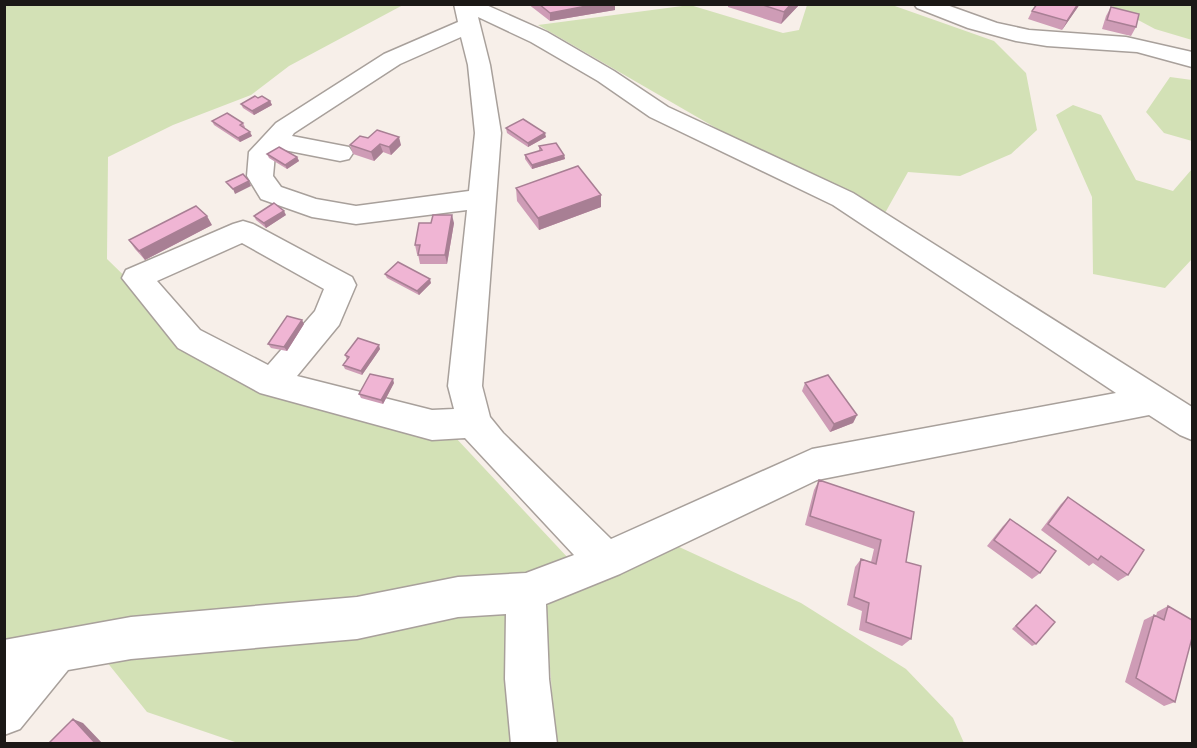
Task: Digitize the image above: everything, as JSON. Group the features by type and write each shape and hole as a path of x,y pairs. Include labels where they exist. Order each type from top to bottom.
{"street":[{"path":"924,4 965,20 1028,37 1147,47 1192,60"},
{"path":"467,11 285,128 262,152 260,176 271,193 312,208 356,216 482,199"},
{"path":"467,11 479,65 488,133 465,387 474,423 491,444 606,561"},
{"path":"467,11 539,37 606,76 659,112 843,199 1192,425"},
{"path":"272,140 340,153"},
{"path":"272,383 328,317 341,285 243,231 137,278 189,339 272,383 432,425 474,423"},
{"path":"4,661 131,638 357,618 458,597 526,593 606,561 812,465 1155,400"},
{"path":"526,593 527,679 534,744"},
{"path":"4,713 58,650"}],"green space":[{"path":"5,5 403,5 289,66 251,95 173,125 108,157 107,259 229,378 455,437 569,559 509,642 524,743 238,743 147,712 78,626 5,663"},
{"path":"690,5 783,33 799,30 807,5 892,5 994,41 1026,73 1037,130 1011,154 960,176 908,172 885,213 723,132 538,25"},
{"path":"1110,5 1192,5 1192,40 1155,29"},
{"path":"1170,77 1192,80 1192,141 1164,133 1146,112"},
{"path":"1073,105 1101,115 1136,180 1173,191 1192,169 1192,259 1165,288 1093,274 1092,197 1056,115"},
{"path":"677,546 801,603 906,669 953,718 964,743 556,743 545,606"}],"building":[{"path":"539,4 597,4 550,13"},
{"path":"760,4 791,4 784,12"},
{"path":"1037,4 1078,4 1067,21 1032,11"},
{"path":"1111,7 1139,14 1136,27 1107,20"},
{"path":"255,96 258,98 262,96 270,101 252,111 241,104"},
{"path":"227,113 243,123 240,125 250,132 238,138 212,121"},
{"path":"523,119 545,133 528,143 506,128"},
{"path":"377,130 399,137 389,147 380,144 371,152 350,145 360,136 368,138"},
{"path":"556,143 564,155 532,165 525,155 542,150 539,146"},
{"path":"279,147 297,157 285,165 267,154"},
{"path":"578,166 601,195 538,218 516,188"},
{"path":"243,174 249,181 233,189 226,182"},
{"path":"274,203 284,211 264,223 254,216"},
{"path":"196,206 207,216 139,251 129,240"},
{"path":"433,215 452,215 445,255 418,255 420,245 415,245 419,223 431,223"},
{"path":"398,262 430,279 417,291 385,274"},
{"path":"287,316 302,320 284,347 268,344"},
{"path":"358,338 379,345 361,371 343,365 349,357 345,355"},
{"path":"370,374 393,379 381,400 359,394"},
{"path":"828,375 857,415 834,424 805,383"},
{"path":"819,480 914,512 906,562 921,566 911,639 866,622 869,603 854,597 861,559 876,564 881,540 810,516"},
{"path":"1068,497 1144,550 1128,575 1101,556 1098,560 1048,524"},
{"path":"1010,519 1056,551 1040,573 994,540"},
{"path":"1036,605 1055,622 1036,644 1016,626"},
{"path":"1168,606 1192,620 1192,638 1175,702 1136,678 1154,615 1164,620"},
{"path":"73,719 96,744 48,744"}]}
